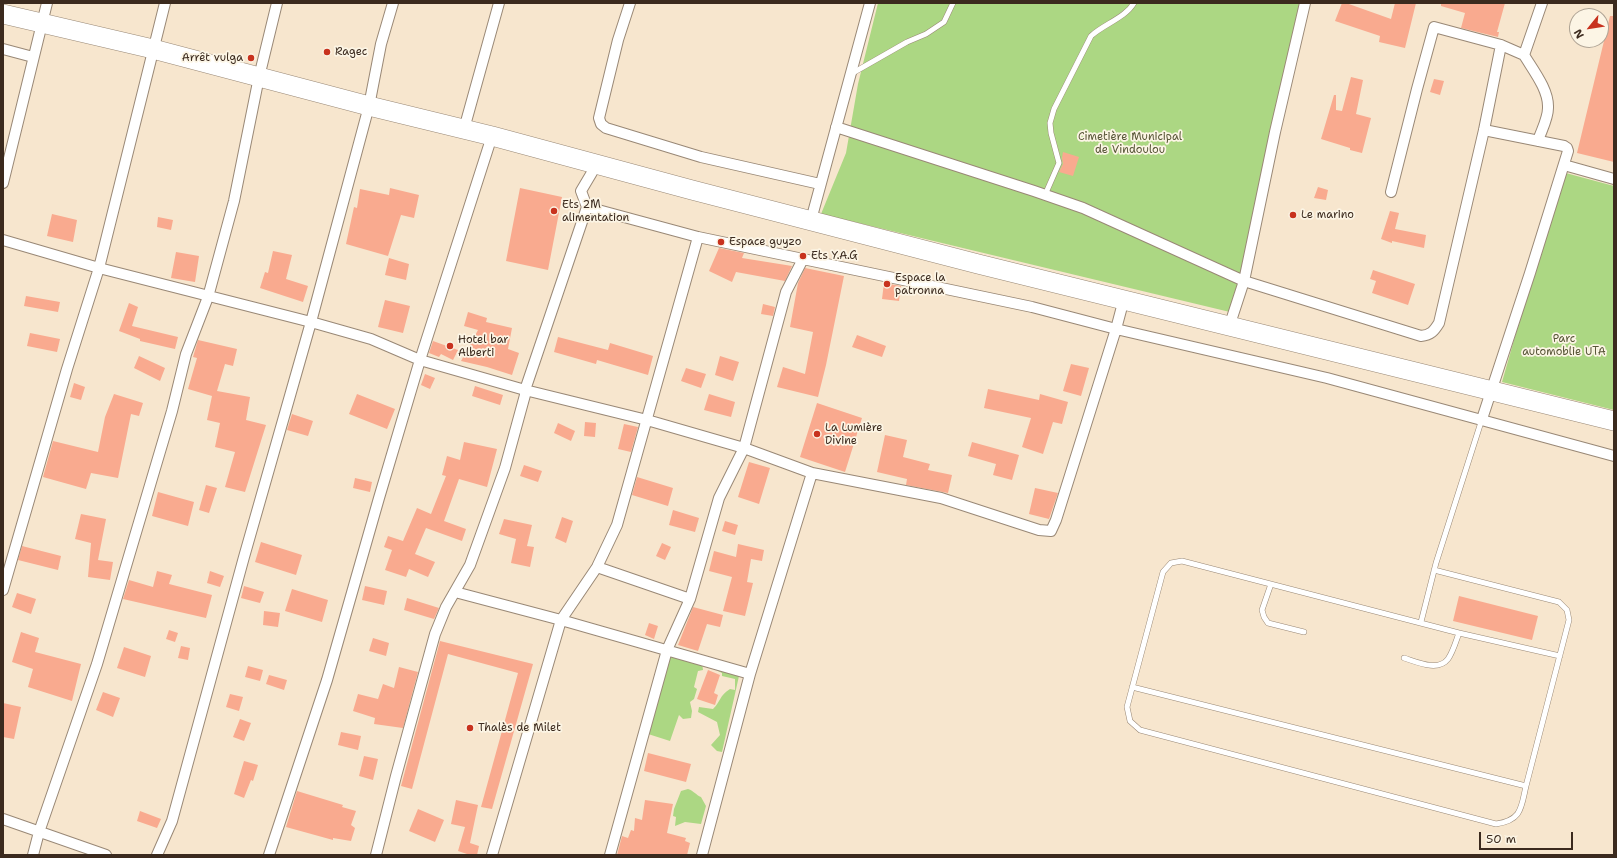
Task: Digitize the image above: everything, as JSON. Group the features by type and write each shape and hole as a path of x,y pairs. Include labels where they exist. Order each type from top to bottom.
{"highway":[{"path":"3,14 492,136 978,264 1124,299 1229,327 1323,349 1491,392 1614,421"}],"street":[{"path":"3,183 47,3"},
{"path":"3,590 67,369 99,268 152,50 165,3"},
{"path":"33,855 39,832 97,664 172,411 186,354 208,297 234,201 259,77 277,3"},
{"path":"157,855 172,821 244,557 311,322 369,106 381,44 393,3"},
{"path":"464,129 499,3"},
{"path":"630,3 618,40 599,118 601,124 606,128 701,157 820,184"},
{"path":"810,220 870,3"},
{"path":"1229,327 1244,281 1275,132 1305,3"},
{"path":"1524,55 1542,3"},
{"path":"1391,192 1416,89 1434,27 1502,45 1524,55 1548,99 1549,110 1538,141"},
{"path":"836,127 1083,208 1244,281 1421,336 1427,336 1433,333 1439,323 1484,130 1502,45"},
{"path":"3,49 33,57"},
{"path":"1482,419 1568,151 1567,148 1484,130"},
{"path":"269,855 327,680 420,360 492,136"},
{"path":"376,855 435,634 446,607 470,564 505,468 525,396 525,390 588,207 581,191 597,164"},
{"path":"1564,165 1614,179"},
{"path":"588,207 698,237 1032,307 1116,329 1327,378 1614,456"},
{"path":"492,855 561,620 597,567 617,524 698,237"},
{"path":"3,240 99,268 311,322 371,339 420,360 525,390 647,420 744,448 812,473 941,498 1039,530 1051,531 1056,520 1124,299"},
{"path":"610,855 667,650 690,599 719,498 744,448 786,292 803,259"},
{"path":"702,855 750,674 812,473"},
{"path":"597,567 690,599"},
{"path":"455,592 561,620 750,674"},
{"path":"3,819 106,855"}],"lane":[{"path":"850,75 907,42 926,34 944,22 953,3"},
{"path":"1046,195 1059,163 1051,133 1050,123 1054,109 1091,36 1102,27 1123,15 1134,3"},
{"path":"1421,622 1434,570 1482,419"},
{"path":"1434,570 1559,602 1567,610 1569,620 1560,656 1526,786 1520,812 1508,822 1496,824 1140,730 1130,721 1127,706 1163,572 1171,563 1182,561 1459,633 1560,656"},
{"path":"1271,584 1262,610 1268,623 1304,632"},
{"path":"1404,658 1436,666 1442,664 1448,659 1459,633"},
{"path":"1132,687 1526,786"}],"green space":[{"name":"Cimetière Municipal de Vindoulou","path":"878,3 1307,3 1234,313 821,214 846,153 858,84"},
{"name":"Parc automoblie UTA","path":"1562,172 1614,186 1614,410 1502,382"},
{"path":"670,654 682,660 702,663 703,670 698,671 694,687 697,689 694,699 690,702 692,711 691,718 683,719 679,715 670,741 645,733"},
{"path":"721,667 733,670 739,676 722,752 717,751 711,745 720,735 717,722 698,712 699,707 713,709 726,692 730,689 735,690 735,679 722,676 722,673 718,671"},
{"path":"688,789 701,797 706,806 701,824 685,822 675,826 676,817 673,816 674,809 681,791"}],"building":[{"path":"1342,3 1346,3 1391,19 1395,3 1416,3 1405,48 1379,42 1380,36 1335,21"},
{"path":"1441,3 1505,3 1497,32 1499,32 1498,37 1461,28 1465,13 1441,6"},
{"path":"1610,16 1614,16 1614,162 1577,153 1602,48 1609,48"},
{"path":"1351,77 1363,80 1356,114 1371,118 1362,153 1321,139 1334,95 1336,95 1336,110 1342,111"},
{"path":"1434,79 1444,81 1440,95 1430,92"},
{"path":"1063,152 1079,157 1073,176 1059,172 1063,164"},
{"path":"1318,187 1328,190 1326,200 1314,198"},
{"path":"390,188 419,195 414,218 401,215 388,256 346,244 354,207 357,208 360,189 389,195"},
{"path":"520,188 562,197 548,270 506,261"},
{"path":"1390,211 1399,213 1395,229 1426,235 1424,248 1392,241 1392,243 1381,239"},
{"path":"52,214 77,220 73,242 47,236"},
{"path":"158,217 173,220 171,230 157,227"},
{"path":"719,248 744,253 742,258 792,266 785,281 736,272 732,282 709,271"},
{"path":"273,251 292,255 286,279 308,286 303,302 260,288 265,272 268,273"},
{"path":"176,252 199,256 195,282 171,278"},
{"path":"389,258 409,264 406,280 385,275"},
{"path":"805,268 844,276 818,397 777,387 783,367 805,374 813,332 790,327 798,283"},
{"path":"1373,270 1415,284 1408,305 1372,293 1376,281 1370,279"},
{"path":"884,283 901,286 899,301 882,299"},
{"path":"26,296 60,302 58,312 24,306"},
{"path":"385,300 410,306 403,333 378,327"},
{"path":"129,303 138,307 132,326 178,337 175,349 140,341 140,339 119,331"},
{"path":"763,304 775,307 773,316 761,314"},
{"path":"468,312 487,318 486,322 512,328 508,349 519,353 512,375 461,361 478,330 464,326"},
{"path":"30,333 60,339 57,352 27,346"},
{"path":"857,335 886,346 882,357 852,347"},
{"path":"558,337 608,350 610,343 653,356 648,375 597,360 596,364 554,352"},
{"path":"198,340 237,349 233,366 225,364 217,391 250,397 246,420 266,425 245,492 225,487 235,452 215,447 220,423 207,420 212,396 188,389 197,358 193,357"},
{"path":"433,341 458,350 453,360 441,354 439,357 429,353"},
{"path":"139,356 165,368 160,381 134,368"},
{"path":"720,356 739,362 733,381 715,375"},
{"path":"1071,364 1089,368 1081,396 1063,391"},
{"path":"686,368 706,374 701,388 681,381"},
{"path":"425,374 435,378 430,389 421,385"},
{"path":"74,383 85,387 81,400 70,397"},
{"path":"475,386 503,395 500,405 472,396"},
{"path":"988,389 1039,400 1040,394 1068,402 1062,424 1053,422 1043,454 1022,447 1031,418 984,408"},
{"path":"114,394 143,403 139,416 131,414 118,478 91,473 86,489 43,477 53,441 98,452 105,417"},
{"path":"357,394 395,409 387,429 349,414"},
{"path":"709,394 735,402 731,417 704,410"},
{"path":"817,403 862,418 845,472 800,457"},
{"path":"292,414 313,421 308,436 287,430"},
{"path":"585,422 596,423 595,437 584,436"},
{"path":"558,423 575,431 571,441 554,433"},
{"path":"624,424 638,427 631,452 618,449"},
{"path":"885,435 907,440 903,457 930,464 928,470 952,475 948,493 906,485 907,479 877,472"},
{"path":"464,442 497,449 487,487 459,479 444,521 466,529 462,541 426,528 415,554 435,562 428,577 409,569 406,577 385,570 392,550 384,547 388,536 403,541 417,508 431,514 446,476 442,475 447,456 460,460"},
{"path":"972,442 1019,455 1012,480 993,475 996,464 968,456"},
{"path":"749,462 770,468 759,504 738,497"},
{"path":"524,465 542,471 538,482 520,476"},
{"path":"637,477 673,488 668,506 632,495"},
{"path":"355,478 372,482 370,492 353,488"},
{"path":"206,485 217,488 209,513 199,510"},
{"path":"1035,488 1058,493 1049,519 1029,514"},
{"path":"158,492 194,502 188,526 152,516"},
{"path":"673,510 699,518 695,532 669,525"},
{"path":"81,514 106,519 98,560 113,562 110,580 88,577 91,543 75,539"},
{"path":"562,517 573,521 566,543 555,538"},
{"path":"504,519 532,525 527,546 534,547 530,567 511,563 516,539 499,534"},
{"path":"725,521 738,525 735,535 722,531"},
{"path":"261,542 302,555 296,575 255,562"},
{"path":"662,543 671,547 665,560 656,556"},
{"path":"738,544 764,550 762,561 751,559 747,582 753,583 745,616 723,611 732,577 709,571 714,551 736,557"},
{"path":"22,546 61,556 58,570 18,560"},
{"path":"157,571 172,575 169,584 212,595 206,618 123,599 129,580 153,587"},
{"path":"210,571 224,576 220,587 207,583"},
{"path":"244,586 264,592 260,603 241,598"},
{"path":"365,586 387,591 384,605 362,600"},
{"path":"292,589 328,600 322,622 285,611"},
{"path":"17,593 36,599 31,614 12,607"},
{"path":"1459,596 1538,616 1532,640 1453,621"},
{"path":"407,598 439,608 434,619 404,610"},
{"path":"693,607 723,615 720,627 707,624 698,651 678,645"},
{"path":"264,611 280,613 278,627 263,625"},
{"path":"649,623 658,626 654,639 645,635"},
{"path":"169,630 178,633 175,642 166,639"},
{"path":"21,632 39,638 35,652 81,664 72,701 28,687 33,669 12,662"},
{"path":"373,638 389,643 386,656 369,651"},
{"path":"440,641 533,664 492,809 481,807 518,673 448,654 412,789 401,786"},
{"path":"181,646 190,648 188,660 178,658"},
{"path":"124,647 151,656 145,677 117,668"},
{"path":"248,666 263,670 260,681 245,677"},
{"path":"399,667 418,672 403,728 374,724 375,718 353,711 358,694 378,699 383,684 394,688"},
{"path":"708,670 720,675 714,693 718,695 715,705 697,699"},
{"path":"269,675 287,680 284,690 266,684"},
{"path":"103,692 120,698 113,717 96,710"},
{"path":"230,694 243,697 239,711 226,707"},
{"path":"3,703 21,707 14,739 3,737"},
{"path":"240,719 251,723 244,741 233,737"},
{"path":"341,732 361,736 358,750 338,745"},
{"path":"648,753 691,764 686,782 644,771"},
{"path":"364,756 378,759 373,780 359,776"},
{"path":"244,761 258,765 253,781 251,780 244,798 234,794"},
{"path":"297,791 343,805 342,807 356,811 351,825 355,828 351,841 333,838 333,840 286,827"},
{"path":"456,800 478,805 470,843 479,846 477,855 470,855 458,851 465,827 451,824"},
{"path":"645,800 673,804 667,833 686,838 685,841 690,843 687,855 617,855 622,836 628,838 631,830 634,831 635,818 642,820"},
{"path":"418,809 444,820 435,842 409,831"},
{"path":"140,811 161,819 157,828 137,821"}],"place":[{"name":"Ragec","path":"327,52"},
{"name":"Arrêt vulga","path":"251,58"},
{"name":"Ets 2M alimentation","path":"554,211"},
{"name":"Le marino","path":"1293,215"},
{"name":"Espace guyzo","path":"721,242"},
{"name":"Ets Y.A.G","path":"803,256"},
{"name":"Espace la patronna","path":"887,284"},
{"name":"Hotel bar Alberti","path":"450,346"},
{"name":"La Lumière Divine","path":"817,434"},
{"name":"Thalès de Milet","path":"470,728"}]}
